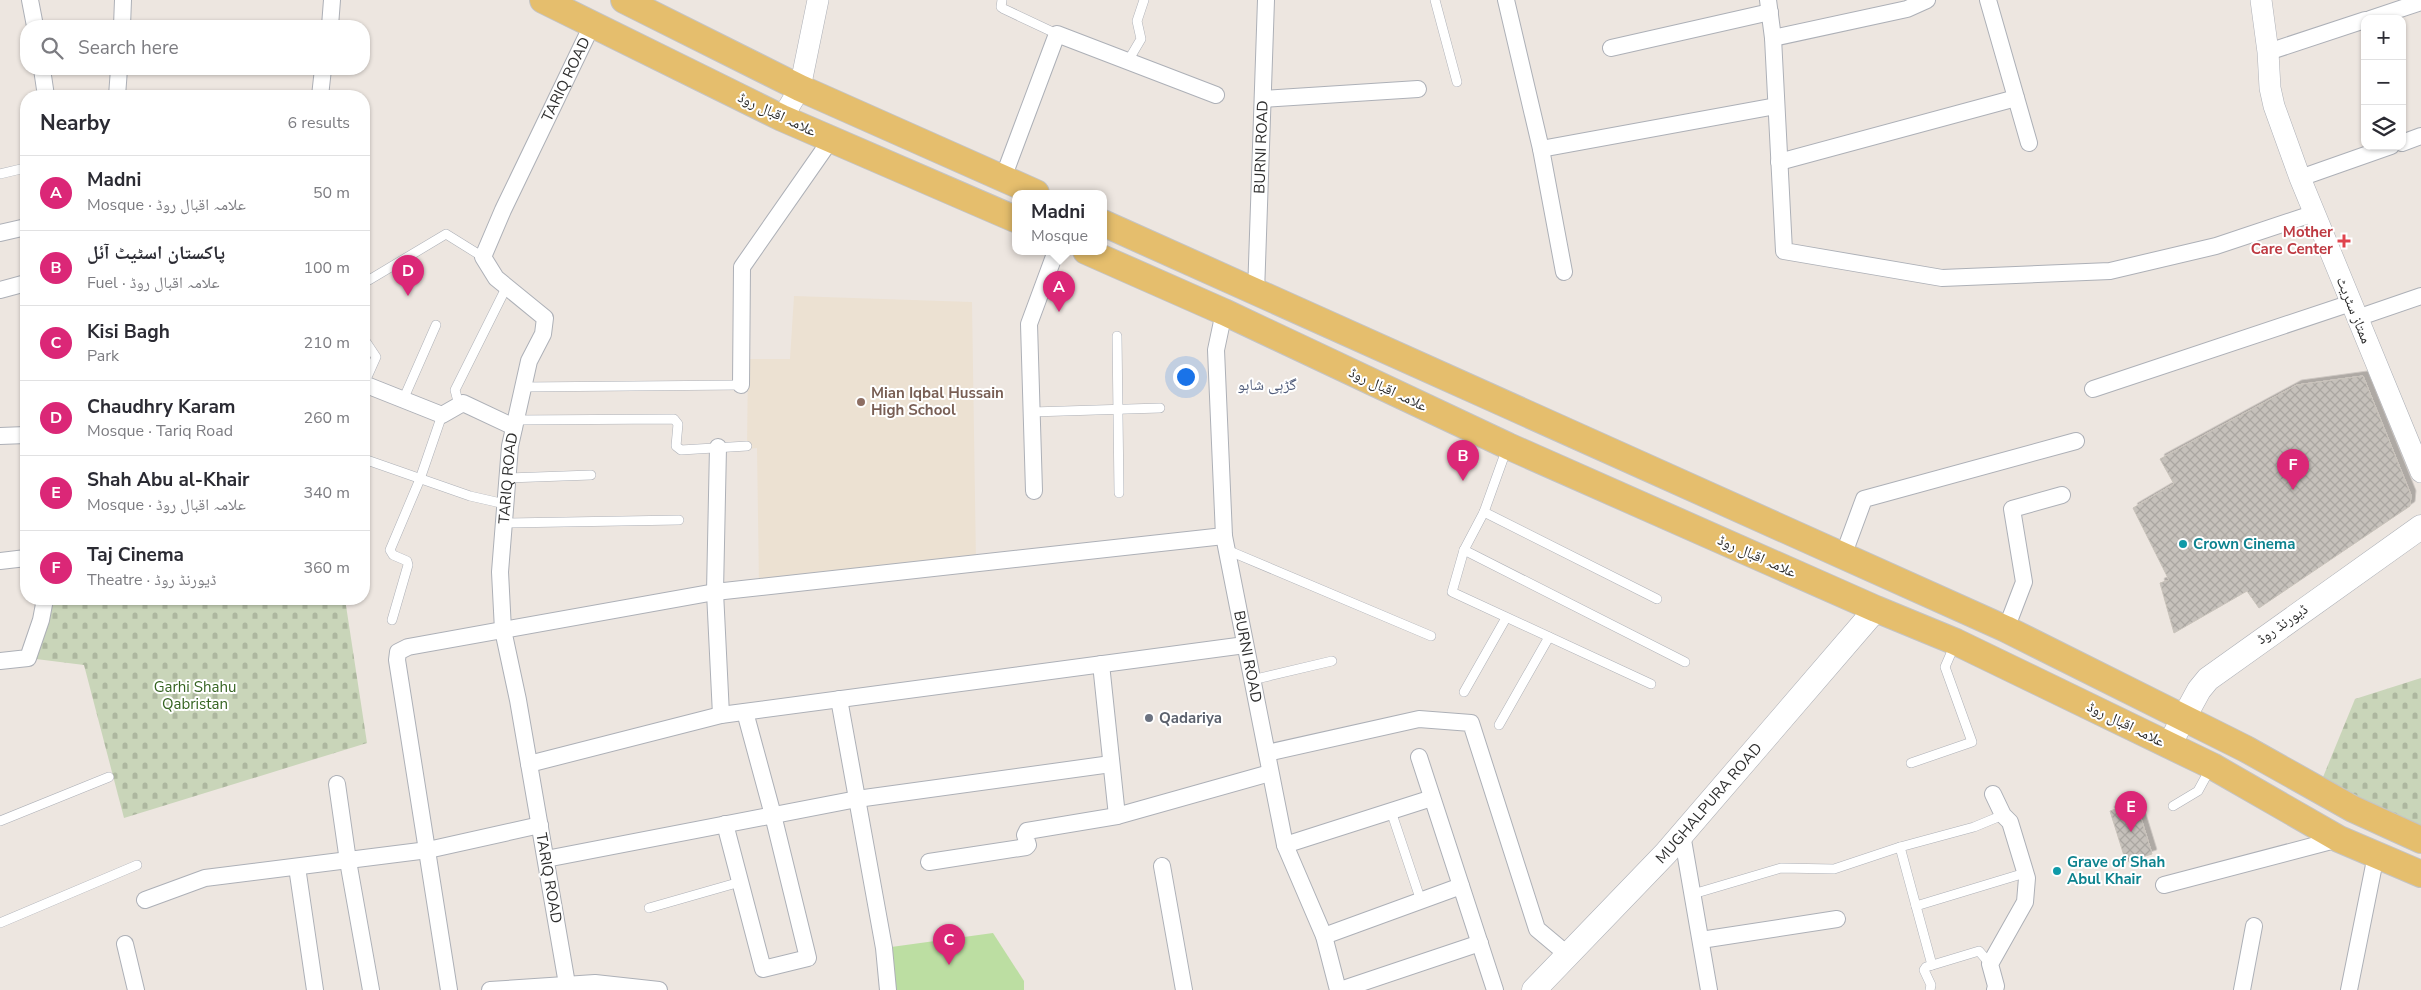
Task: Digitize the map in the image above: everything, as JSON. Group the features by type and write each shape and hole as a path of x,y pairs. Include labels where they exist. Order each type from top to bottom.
{"main road":[{"name":"علامہ اقبال روڈ","path":"543,0 593,23 782,118 832,138 1012,218"},
{"path":"624,0 800,88 1029,190"},
{"name":"علامہ اقبال روڈ","path":"1107,225 2006,629 2246,749 2353,809 2421,840"},
{"name":"علامہ اقبال روڈ","path":"1095,255 1224,312 1508,446 1876,609 1956,642 2212,766 2339,839 2421,874"},
{"path":"1480,432 1495,398"},
{"name":"ڈیورنڈ روڈ","path":"2169,745 2198,690 2224,666 2421,527"},
{"name":"MUGHALPURA ROAD","path":"1534,990 1682,834 1876,609"}],"street":[{"path":"30,0 34,20"},
{"path":"122,20 123,0"},
{"path":"330,20 332,0"},
{"path":"782,118 800,88 818,0"},
{"name":"BURNI ROAD","path":"1256,293 1266,0"},
{"path":"1506,0 1541,149 1564,272"},
{"path":"1773,38 1907,9 1927,0"},
{"path":"1988,0 2028,143"},
{"name":"ممتاز سٹریٹ","path":"2261,0 2268,52 2270,88 2300,178 2421,472"},
{"path":"2382,15 2421,2"},
{"path":"1611,48 1769,6 1773,38 1784,251 1942,278 2110,271 2216,246 2315,213"},
{"path":"2268,52 2361,21"},
{"name":"TARIQ ROAD","path":"567,984 529,764 503,630 500,572 510,446 529,360 543,334 545,318 496,278 483,257 503,210 593,23"},
{"path":"1003,178 1056,34 1216,95"},
{"path":"43,75 45,90"},
{"path":"117,90 119,75"},
{"path":"321,90 323,75"},
{"path":"1263,99 1418,89"},
{"path":"1779,162 2016,98"},
{"path":"1541,149 1776,106"},
{"path":"2406,141 2421,136"},
{"path":"741,385 742,267 832,138"},
{"path":"2300,178 2380,150"},
{"path":"0,233 20,228"},
{"path":"1034,491 1029,324 1055,255"},
{"path":"0,290 20,285"},
{"path":"2093,389 2354,311 2421,296"},
{"name":"BURNI ROAD","path":"1224,312 1216,350 1225,543 1285,845 1324,936 1339,990"},
{"path":"370,386 442,415 463,403 515,424"},
{"path":"0,436 20,435"},
{"path":"1843,556 1864,499 2076,441"},
{"path":"718,447 715,592 721,715"},
{"path":"2006,629 2024,582 2012,508 2062,494"},
{"path":"449,990 397,660 398,652 408,647 715,592 1225,543"},
{"path":"0,562 20,559"},
{"path":"0,661 28,658 41,620 44,605"},
{"path":"529,764 721,715 1245,645"},
{"path":"1101,664 1117,816"},
{"path":"839,699 884,948 888,990"},
{"path":"725,824 763,969 808,958 773,814 745,712"},
{"path":"1267,753 1419,719 1471,724 1537,929 1568,955"},
{"path":"1419,757 1495,990"},
{"path":"546,859 773,814 857,800 1112,764"},
{"path":"929,862 1026,847 1028,845 1025,835 1027,831 1117,816 1270,773"},
{"path":"337,784 348,861 371,990"},
{"path":"1993,794 2003,815 2010,822 2027,878 2025,902 1990,964 1996,986 1995,990"},
{"path":"1285,845 1432,798"},
{"path":"145,900 205,878 428,850 540,825"},
{"path":"1682,834 1709,990"},
{"path":"2164,885 2339,839"},
{"path":"2349,990 2376,855"},
{"path":"1162,866 1184,990"},
{"path":"297,867 315,990"},
{"path":"1324,936 1461,886"},
{"path":"1701,940 1837,919"},
{"path":"2242,990 2254,926"},
{"path":"1339,990 1480,943"},
{"path":"125,944 136,990"},
{"path":"490,990 595,982 660,990"}],"lane":[{"path":"1002,0 1001,6 1004,9 1056,34"},
{"path":"1128,61 1141,39 1137,21 1144,0"},
{"path":"1435,0 1457,82"},
{"path":"0,174 20,169"},
{"path":"370,280 446,234 483,257"},
{"path":"459,405 454,390 507,286"},
{"path":"403,400 436,325"},
{"path":"1117,336 1116,410 1119,493"},
{"path":"370,348 376,357 370,370"},
{"path":"523,387 741,385"},
{"path":"1032,412 1160,408"},
{"path":"392,620 408,565 407,561 393,555 390,550 420,478 442,415"},
{"path":"515,424 674,419 678,424 676,446 678,449 747,446"},
{"path":"1508,446 1484,512 1464,550 1452,592 1652,684"},
{"path":"370,461 470,496 505,504"},
{"path":"507,478 591,475"},
{"path":"1484,512 1657,600"},
{"path":"504,523 679,520"},
{"path":"1225,543 1431,636"},
{"path":"1464,550 1685,662"},
{"path":"1464,692 1506,618"},
{"path":"1499,725 1548,637"},
{"path":"1910,763 1972,742 1945,667 1956,642"},
{"path":"1252,680 1332,662"},
{"path":"2173,806 2198,791 2212,766"},
{"path":"0,821 109,777"},
{"path":"1391,812 1420,901"},
{"path":"1693,894 1781,868 1834,869 1900,847 1974,827 2003,815"},
{"path":"1900,847 1932,965"},
{"path":"0,923 137,865"},
{"path":"1916,906 2025,872"},
{"path":"649,908 740,882"},
{"path":"1930,990 1931,985 1924,968 1979,951 1990,964"}],"shaded area":[{"name":"Mian Iqbal Hussain High School","path":"794,296 972,302 976,563 759,587 757,448 747,449 748,359 790,359"}],"green space":[{"name":"Garhi Shahu Qabristan","path":"41,605 346,605 367,743 124,818 84,665 28,658"},
{"path":"2421,678 2421,827 2321,782 2355,699"},
{"path":"993,933 1024,981 1024,990 888,990 884,948"}],"building":[{"path":"2363,376 2411,495 2410,506 2259,608 2247,591 2174,633 2160,583 2169,580 2133,508 2174,484 2160,459 2297,385"},
{"path":"2136,802 2152,854 2126,862 2110,811"}],"place":[{"name":"Mother Care Center","path":"2344,241"},
{"name":"Chaudhry Karam","path":"408,296"},
{"name":"Madni","path":"1059,312"},
{"name":"Mian Iqbal Hussain High School","path":"861,402"},
{"name":"پاکستان اسٹیٹ آئل","path":"1463,481"},
{"name":"Taj Cinema","path":"2293,490"},
{"name":"Crown Cinema","path":"2183,544"},
{"name":"Qadariya","path":"1149,718"},
{"name":"Shah Abu al-Khair","path":"2131,832"},
{"name":"Grave of Shah Abul Khair","path":"2057,871"},
{"name":"Kisi Bagh","path":"949,965"}],"district":[{"name":"گڑہی شاہو","path":"1267,385"}]}
